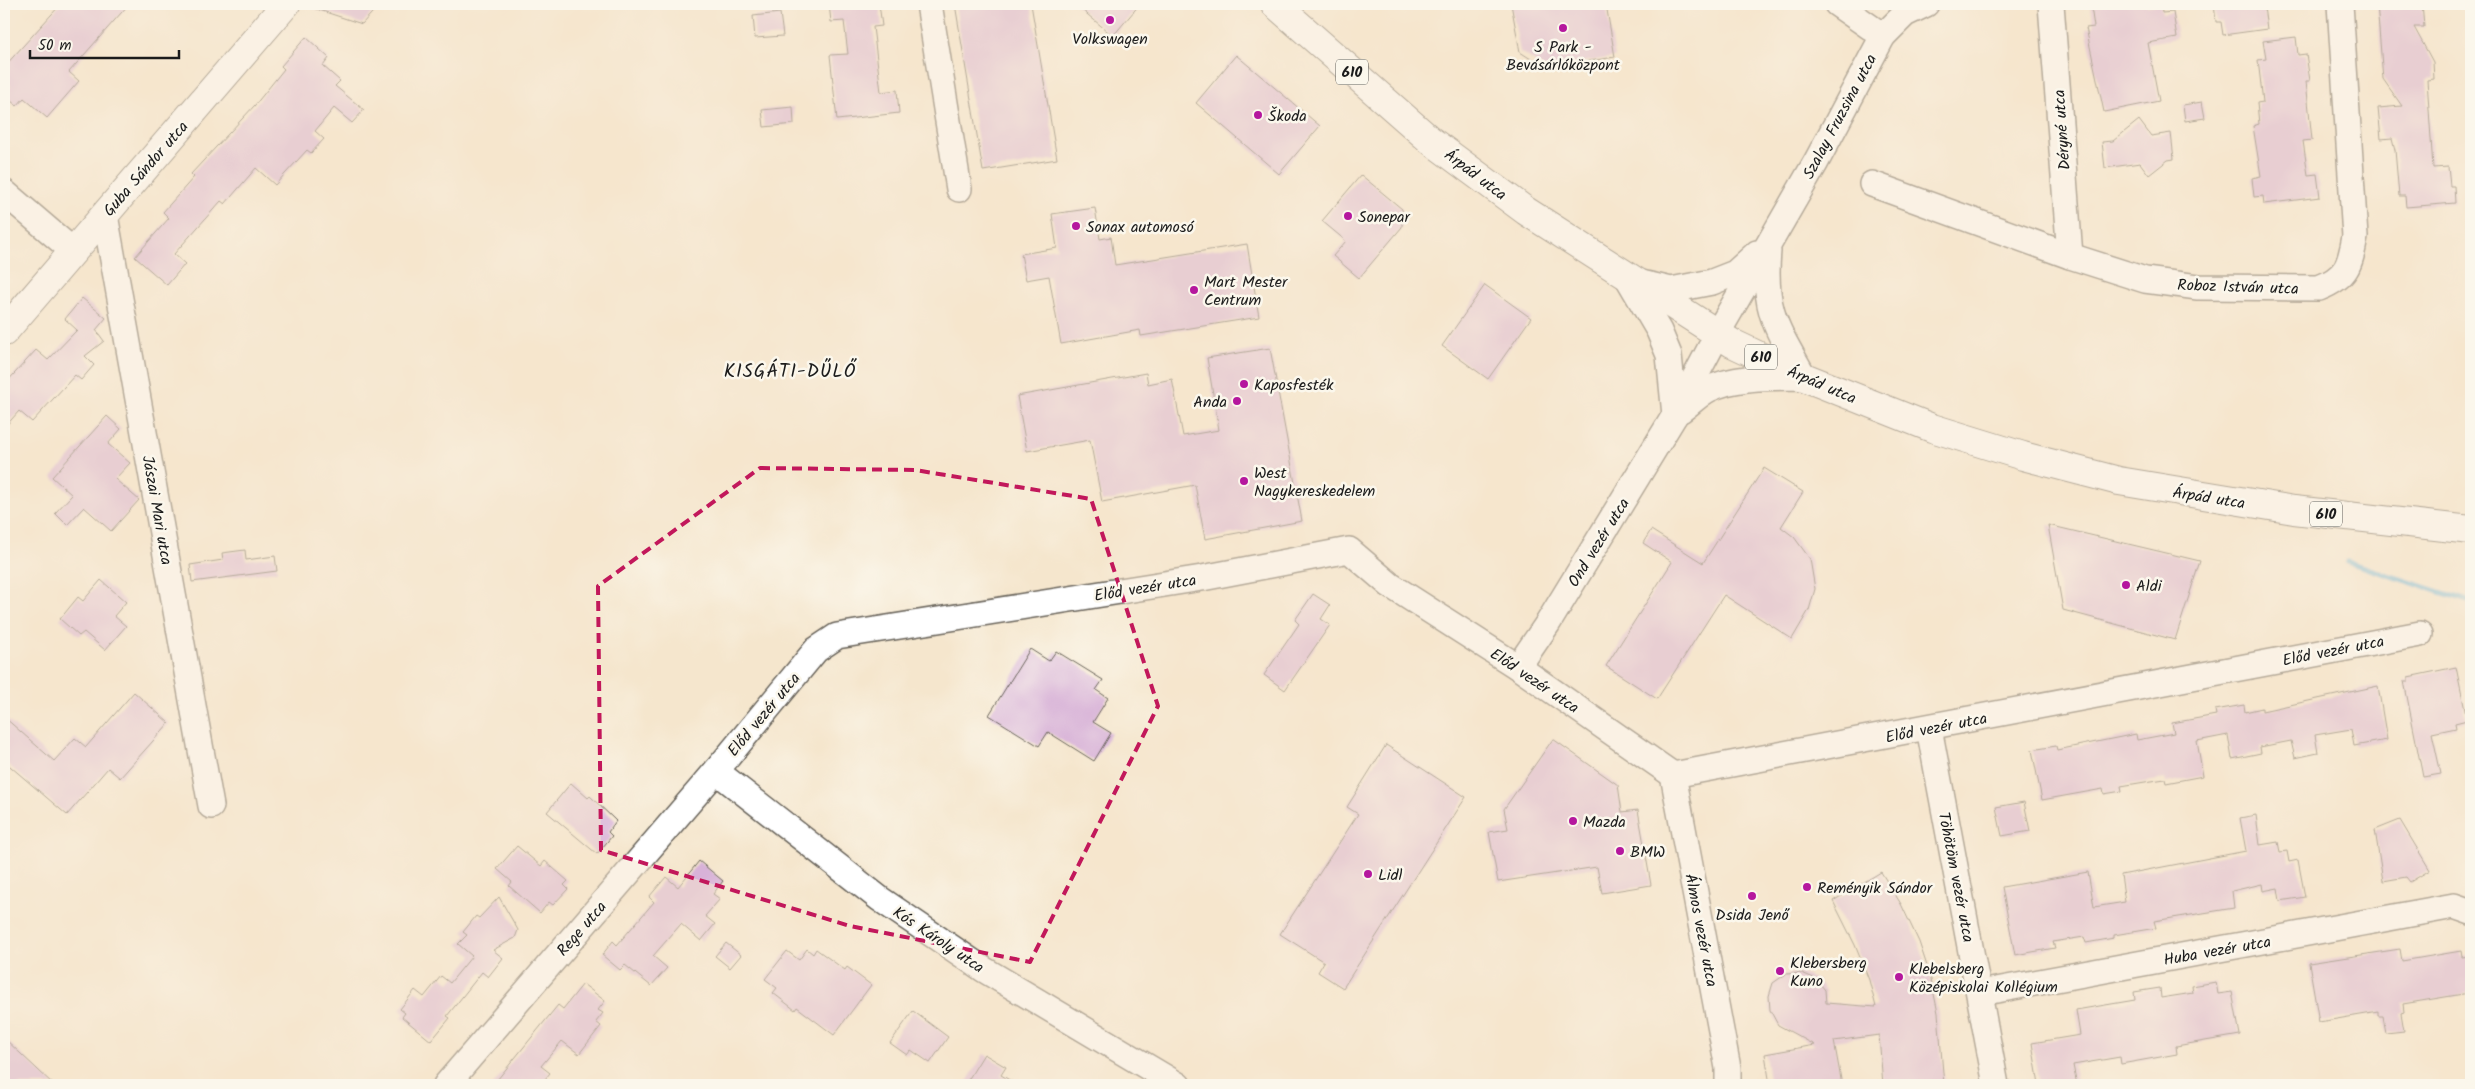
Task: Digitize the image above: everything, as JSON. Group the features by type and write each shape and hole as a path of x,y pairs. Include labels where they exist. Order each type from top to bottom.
{"main road":[{"name":"Guba Sándor utca","path":"4,332 286,4"},
{"name":"Árpád utca","path":"1275,4 1430,140 1526,212 1629,280 1732,343 1804,378 1932,428 2022,456 2119,481 2294,510 2471,530"}],"street":[{"path":"929,4 959,189"},
{"path":"1837,4 1883,36"},
{"name":"Szalay Fruzsina utca","path":"1718,334 1768,243 1816,162 1883,36 1905,14 1926,4"},
{"name":"Déryné utca","path":"2051,4 2070,256"},
{"name":"Roboz István utca","path":"1872,184 2070,256 2145,280 2198,288 2319,288 2336,281 2350,263 2355,237 2340,4"},
{"path":"4,192 73,251"},
{"name":"Jászai Mari utca","path":"105,214 211,806"},
{"name":"Szalay Fruzsina utca","path":"1629,280 1671,290 1712,282 1735,273 1768,243"},
{"name":"Szalay Fruzsina utca","path":"1768,243 1765,280 1770,312 1804,378"},
{"path":"1629,280 1660,331 1669,355 1675,415"},
{"name":"Ond vezér utca","path":"1518,667 1548,623 1675,415 1718,334"},
{"name":"Ond vezér utca","path":"1675,415 1708,389 1725,384 1754,378 1804,378"},
{"name":"Előd vezér utca","path":"716,771 816,650 837,636 1202,578 1349,550 1390,585 1518,667 1673,775 2420,634"},
{"name":"Töhötöm vezér utca","path":"1929,728 1996,1085"},
{"name":"Kós Károly utca","path":"716,771 880,899 983,969 1164,1082"},
{"name":"Rege utca","path":"446,1085 716,771"},
{"name":"Álmos vezér utca","path":"1673,775 1728,1068 1728,1085"},
{"name":"Huba vezér utca","path":"1980,993 2463,909"}],"highlighted area":[{"path":"760,468 915,470 1091,499 1158,706 1030,962 850,926 601,850 598,586"}],"building":[{"path":"61,4 129,4 69,72 79,81 47,118 24,98 17,106 4,95 11,86 4,80 4,67"},
{"path":"310,4 380,4 362,24 310,7"},
{"path":"829,4 879,4 882,26 873,27 881,92 897,90 899,113 837,120 830,55 848,54 844,21 831,22"},
{"path":"955,4 1031,4 1057,159 983,171"},
{"name":"Volkswagen","path":"1075,4 1140,4 1113,36"},
{"name":"S Park - Bevásárlóközpont","path":"1511,4 1606,4 1615,57 1545,68 1520,52"},
{"path":"2110,4 2146,4 2147,6 2161,4 2162,13 2173,12 2177,38 2148,43 2159,101 2104,112 2086,28 2094,27 2091,7"},
{"path":"2214,4 2255,4 2256,8 2264,7 2267,29 2223,35 2221,22 2216,22"},
{"path":"2377,4 2422,4 2424,27 2414,27 2433,62 2434,79 2427,80 2433,168 2448,167 2450,186 2454,186 2455,203 2406,207 2405,196 2399,196 2395,150 2392,138 2381,139 2378,108 2402,106 2383,79"},
{"path":"780,13 783,36 755,38 753,16"},
{"path":"306,37 329,58 323,66 340,81 335,86 364,110 352,123 334,108 315,131 324,139 311,153 307,150 275,185 256,168 225,204 221,201 174,254 185,264 167,285 135,257 169,218 163,212 194,177 191,174 255,105 284,69 281,66"},
{"path":"2296,37 2298,55 2306,54 2310,81 2306,81 2312,140 2303,141 2308,175 2317,174 2320,197 2264,204 2263,196 2254,197 2252,178 2261,176 2253,126 2259,124 2257,103 2263,102 2258,60 2266,59 2263,41"},
{"name":"Škoda","path":"1236,55 1320,126 1279,174 1196,103"},
{"path":"2202,102 2205,118 2185,121 2183,105"},
{"path":"793,107 794,124 764,127 762,110"},
{"path":"2139,120 2151,136 2171,133 2174,159 2168,160 2149,175 2140,163 2105,168 2102,142 2113,141"},
{"path":"1361,175 1402,209 1402,227 1359,278 1333,256 1346,241 1322,221"},
{"path":"1095,208 1100,239 1111,237 1115,265 1247,244 1259,317 1141,336 1140,330 1061,344 1049,276 1026,280 1021,254 1057,248 1052,214"},
{"path":"1485,285 1531,318 1488,379 1442,346"},
{"path":"82,298 106,318 96,330 104,341 85,356 94,365 81,380 75,375 32,422 19,411 4,428 4,385 36,350 48,360 77,330 65,319"},
{"path":"1270,348 1302,521 1205,539 1195,485 1102,502 1090,440 1027,451 1017,396 1146,373 1148,384 1172,379 1183,436 1219,430 1207,358"},
{"path":"107,416 121,429 108,444 130,463 115,479 139,500 111,531 84,507 67,525 55,513 72,495 52,477"},
{"path":"1764,468 1803,492 1781,527 1794,537 1810,559 1815,589 1809,610 1792,639 1724,595 1657,699 1606,666 1672,562 1643,543 1651,530 1703,563"},
{"name":"Aldi","path":"2048,525 2200,561 2175,640 2063,610"},
{"path":"245,550 246,560 275,556 277,571 192,582 190,565 223,560 222,553"},
{"path":"101,580 126,602 114,616 126,626 105,650 84,632 79,636 60,619 78,597 83,601"},
{"path":"1313,594 1330,605 1321,619 1330,625 1285,690 1264,675 1299,624 1295,620"},
{"path":"1030,649 1049,661 1056,651 1103,680 1096,690 1108,698 1093,722 1111,733 1094,761 1048,732 1039,746 989,715"},
{"path":"2456,667 2467,720 2455,723 2456,728 2432,733 2441,774 2423,777 2404,681 2408,681 2408,677"},
{"path":"2378,686 2387,740 2354,746 2351,729 2315,735 2318,753 2295,758 2291,741 2260,747 2261,753 2232,759 2228,735 2197,741 2203,776 2166,783 2165,779 2121,786 2122,791 2104,794 2103,789 2042,800 2032,750 2056,746 2057,750 2136,734 2137,740 2174,733 2172,723 2216,715 2215,710 2244,705 2245,712 2262,708 2262,711"},
{"path":"134,692 169,723 120,778 108,768 67,815 4,761 4,717 54,761 75,738 86,747"},
{"name":"Mazda","path":"1553,739 1618,785 1622,812 1638,810 1651,885 1602,893 1597,867 1498,882 1489,832 1508,829 1504,809"},
{"name":"Lidl","path":"1386,745 1466,797 1343,988 1318,972 1324,962 1280,934 1358,814 1347,807"},
{"path":"571,783 588,798 590,796 616,821 608,832 612,836 597,854 547,812"},
{"path":"2024,802 2030,831 2002,836 1996,807"},
{"path":"2256,815 2260,845 2278,842 2280,852 2287,851 2289,862 2298,860 2305,897 2280,901 2278,888 2263,891 2262,884 2232,891 2234,908 2154,921 2156,928 2114,935 2114,938 2086,943 2084,937 2053,942 2055,948 2015,955 2002,887 2088,872 2094,907 2125,902 2121,875 2246,851 2240,818"},
{"path":"2400,820 2430,870 2410,882 2406,877 2383,881 2375,830"},
{"path":"517,846 541,866 545,861 568,881 564,885 568,889 553,905 549,902 540,913 509,886 512,882 497,869"},
{"path":"699,861 723,881 713,894 720,899 705,916 715,924 701,941 681,924 653,956 667,968 651,986 625,965 620,970 602,955 613,941 617,945 654,902 649,897 666,877 678,887"},
{"name":"Klebelsberg Középiskolai Kollégium","path":"1881,872 1901,904 1919,942 1930,975 1938,1013 1944,1085 1883,1085 1879,1035 1834,1041 1842,1085 1770,1085 1765,1054 1815,1045 1778,1025 1770,1010 1769,996 1773,983 1786,974 1802,973 1816,979 1825,990 1826,1003 1876,1007 1869,980 1855,945 1833,901"},
{"path":"499,897 518,930 515,938 493,950 503,958 488,977 482,972 447,1016 450,1018 431,1041 402,1017 405,1013 400,1009 415,990 424,997 441,976 450,983 472,956 458,944 467,935 463,932 476,916 479,918"},
{"path":"726,943 741,955 730,968 715,956"},
{"path":"807,949 813,954 816,949 845,970 847,967 871,985 834,1035 797,1007 795,1010 773,993 777,988 765,979 787,951 799,960"},
{"path":"2400,949 2402,961 2461,951 2462,957 2469,956 2471,988 2468,989 2469,993 2403,1004 2404,1012 2401,1013 2404,1031 2386,1033 2383,1016 2378,1016 2378,1012 2319,1022 2309,963"},
{"path":"2216,982 2218,994 2232,992 2240,1035 2176,1046 2177,1054 2121,1064 2120,1057 2073,1065 2077,1085 2039,1085 2032,1043 2080,1035 2076,1010 2135,1000 2134,992 2160,988 2161,998 2193,993 2192,986"},
{"path":"583,984 605,1001 598,1010 603,1013 596,1022 601,1026 579,1054 562,1041 541,1066 550,1073 540,1085 493,1085 558,1005 563,1009"},
{"path":"913,1011 948,1037 930,1063 911,1050 907,1055 890,1043"},
{"path":"4,1038 54,1085 4,1085"},
{"path":"984,1054 1006,1067 1001,1075 1018,1085 965,1085"}],"waterway":[{"path":"2348,562 2471,602"}],"place":[{"name":"Volkswagen","path":"1110,20"},
{"name":"S Park - Bevásárlóközpont","path":"1563,28"},
{"name":"Škoda","path":"1258,115"},
{"name":"Sonepar","path":"1348,216"},
{"name":"Sonax automosó","path":"1076,226"},
{"name":"Mart Mester Centrum","path":"1194,290"},
{"name":"Kaposfesték","path":"1244,384"},
{"name":"Anda","path":"1237,401"},
{"name":"West Nagykereskedelem","path":"1244,481"},
{"name":"Aldi","path":"2126,585"},
{"name":"Mazda","path":"1573,821"},
{"name":"BMW","path":"1620,851"},
{"name":"Lidl","path":"1368,874"},
{"name":"Reményik Sándor","path":"1807,887"},
{"name":"Dsida Jenő","path":"1752,896"},
{"name":"Klebersberg Kuno","path":"1780,971"},
{"name":"Klebelsberg Középiskolai Kollégium","path":"1899,977"}],"district":[{"name":"KISGÁTI-DŰLŐ","path":"790,370"}]}
